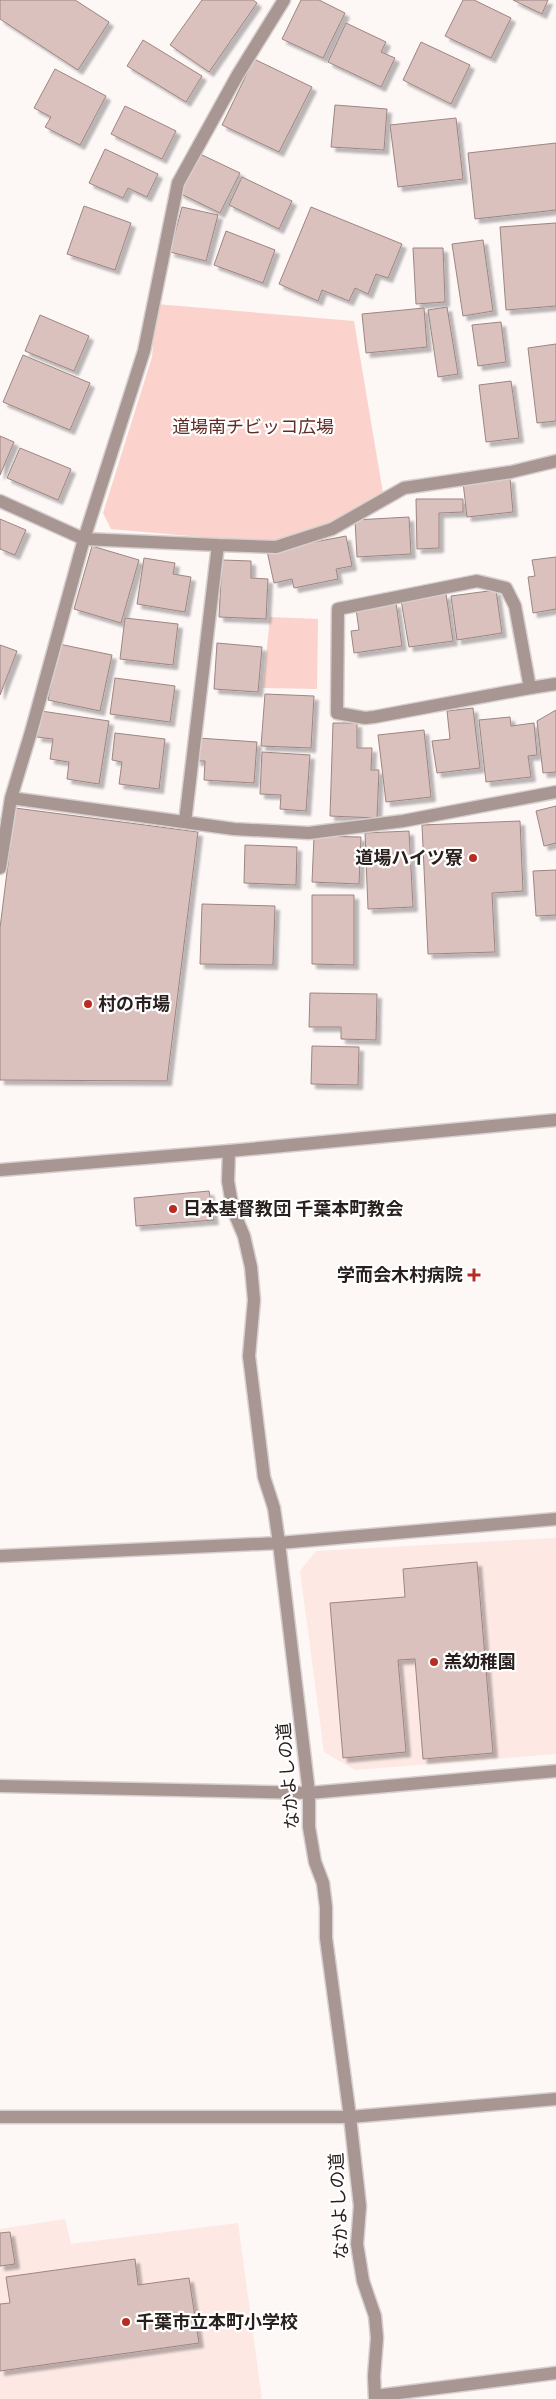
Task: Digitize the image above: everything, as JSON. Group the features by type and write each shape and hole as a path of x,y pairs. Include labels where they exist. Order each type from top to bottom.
{"street":[{"path":"0,868 11,798 84,539 144,351 178,183 237,76 284,0"},
{"path":"0,501 84,539 276,547 332,529 404,488 511,472 556,461"},
{"path":"185,822 218,545"},
{"path":"530,688 515,606 506,588 477,581 338,609 337,713 365,718 374,717 556,684"},
{"path":"11,798 234,829 309,834 403,822 556,792"},
{"path":"0,1170 229,1151 556,1120"},
{"name":"なかよしの道","path":"229,1151 228,1181 233,1210 244,1236 251,1267 254,1300 249,1356 264,1477 274,1508 279,1543 310,1794 309,1827 315,1862 323,1883 326,1907 326,1938 360,2206 357,2244 362,2281 375,2316 377,2338 375,2398"},
{"path":"0,1556 279,1543 556,1519"},
{"path":"0,1786 310,1794 556,1771"},
{"path":"0,2117 350,2117 556,2098"},
{"path":"375,2398 556,2373"}],"shaded area":[{"name":"羔幼稚園","path":"556,1538 556,1754 355,1770 324,1752 300,1571 316,1551"},
{"name":"千葉市立本町小学校","path":"65,2219 71,2244 238,2223 262,2399 0,2399 0,2229"}],"green space":[{"name":"道場南チビッコ広場","path":"156,304 354,321 384,499 330,526 277,544 111,529 103,513 152,357"},
{"path":"270,617 318,619 317,689 263,688"}],"building":[{"path":"0,0 75,0 109,22 78,70 0,19"},
{"path":"202,0 253,0 257,3 209,72 170,45"},
{"path":"301,0 319,0 345,13 323,58 282,39"},
{"path":"463,0 474,0 511,18 491,58 445,36"},
{"path":"513,0 548,0 542,14"},
{"path":"346,23 386,42 381,52 395,58 381,87 328,62"},
{"path":"143,40 202,76 186,102 127,66"},
{"path":"421,42 470,65 451,104 403,80"},
{"path":"254,59 312,87 279,152 222,125"},
{"path":"55,69 106,96 80,145 45,127 51,117 34,108"},
{"path":"335,105 387,109 384,150 331,147"},
{"path":"125,106 176,131 162,159 111,134"},
{"path":"456,118 463,179 398,187 390,125"},
{"path":"556,143 556,210 475,219 468,153"},
{"path":"105,149 158,174 147,197 128,188 123,198 89,183"},
{"path":"198,153 240,173 220,213 179,193"},
{"path":"242,177 292,201 279,229 229,205"},
{"path":"84,206 131,223 115,270 67,254"},
{"path":"182,207 218,215 206,261 170,252"},
{"path":"311,207 402,244 388,278 376,274 368,294 355,288 349,301 322,290 318,301 279,284"},
{"path":"556,223 556,306 506,310 500,227"},
{"path":"226,231 275,250 263,283 214,265"},
{"path":"483,240 493,311 463,316 452,244"},
{"path":"413,248 443,248 445,302 416,304"},
{"path":"447,307 458,374 438,377 428,310"},
{"path":"424,308 427,347 366,353 362,314"},
{"path":"40,315 89,336 74,371 25,351"},
{"path":"501,322 506,362 478,366 472,325"},
{"path":"556,344 556,421 537,423 528,348"},
{"path":"23,355 90,383 70,430 3,402"},
{"path":"511,381 519,438 486,442 479,385"},
{"path":"0,436 14,442 0,475"},
{"path":"20,448 71,469 58,500 7,478"},
{"path":"510,478 513,512 467,517 463,482"},
{"path":"416,499 463,499 463,512 439,513 439,548 417,549"},
{"path":"409,517 411,554 357,557 355,520"},
{"path":"0,519 26,530 15,555 0,549"},
{"path":"346,536 352,566 336,569 338,579 294,588 292,579 274,583 267,551"},
{"path":"92,546 139,560 121,623 74,609"},
{"path":"556,557 556,609 533,613 528,577 535,576 532,560"},
{"path":"144,558 175,563 173,574 191,577 185,612 137,604"},
{"path":"222,560 251,561 251,578 268,579 266,619 219,617"},
{"path":"496,590 502,633 457,640 451,596"},
{"path":"446,594 453,641 409,647 401,600"},
{"path":"396,603 402,646 354,653 351,631 359,630 356,609"},
{"path":"125,618 178,624 173,665 120,659"},
{"path":"217,643 262,647 258,692 214,689"},
{"path":"59,644 112,655 100,711 48,700"},
{"path":"0,645 17,651 0,695"},
{"path":"115,678 175,686 170,722 110,714"},
{"path":"265,694 314,696 311,748 261,746"},
{"path":"473,708 480,768 437,773 432,741 450,739 447,711"},
{"path":"556,710 556,772 543,773 537,721"},
{"path":"41,711 109,721 99,784 67,779 69,762 50,759 53,739 37,737"},
{"path":"510,717 511,726 534,723 537,755 528,756 531,777 486,782 479,720"},
{"path":"333,723 357,723 357,748 372,748 371,770 379,770 377,818 330,816"},
{"path":"424,730 431,797 386,802 378,735"},
{"path":"115,733 165,739 159,789 119,784 122,762 112,760"},
{"path":"198,738 257,742 254,783 204,780 205,761 196,761"},
{"path":"262,752 310,755 306,811 280,809 281,795 260,794"},
{"path":"556,806 556,843 544,846 536,811"},
{"name":"村の市場","path":"15,808 198,832 167,1081 0,1080 0,928"},
{"name":"道場ハイツ寮","path":"520,821 523,891 492,893 495,952 428,954 422,825"},
{"path":"409,831 413,907 368,909 365,833"},
{"path":"314,836 361,837 359,884 312,882"},
{"path":"245,845 297,847 296,885 244,883"},
{"path":"556,870 556,915 536,916 533,871"},
{"path":"312,895 354,895 354,965 312,964"},
{"path":"202,904 275,906 273,965 200,964"},
{"path":"310,993 377,994 376,1040 341,1039 341,1027 309,1027"},
{"path":"312,1046 359,1047 358,1085 311,1084"},
{"name":"日本基督教団 千葉本町教会","path":"209,1191 214,1220 136,1226 134,1198"},
{"path":"477,1562 493,1753 423,1759 415,1659 398,1660 406,1752 343,1758 330,1603 405,1597 403,1569"},
{"path":"10,2232 15,2264 0,2266 0,2233"},
{"path":"135,2259 138,2285 189,2278 199,2343 0,2371 0,2304 10,2303 6,2277"}],"place":[{"name":"道場ハイツ寮","path":"473,858"},
{"name":"村の市場","path":"88,1004"},
{"name":"日本基督教団 千葉本町教会","path":"173,1209"},
{"name":"学而会木村病院","path":"474,1275"},
{"name":"羔幼稚園","path":"434,1662"},
{"name":"千葉市立本町小学校","path":"126,2322"}]}
